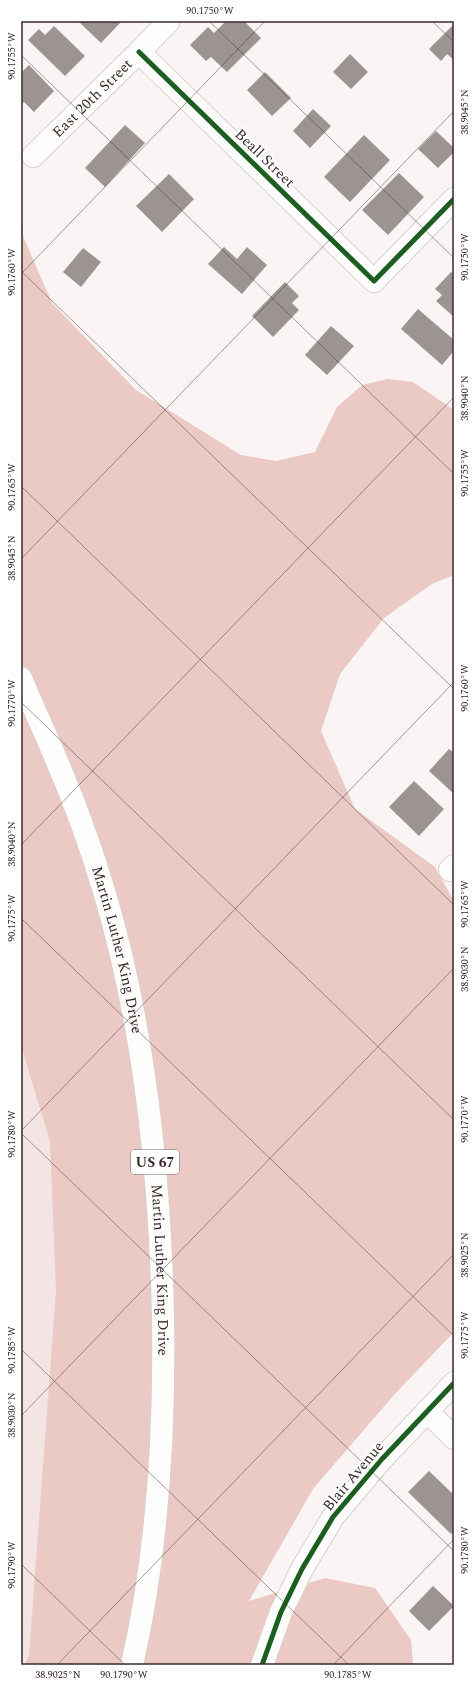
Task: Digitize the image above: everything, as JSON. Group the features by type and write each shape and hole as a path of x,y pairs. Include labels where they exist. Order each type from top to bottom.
{"main road":[{"name":"East 20th Street","path":"32,156 140,52 169,21"},
{"name":"Beall Street","path":"140,52 374,281 454,199"},
{"name":"Martin Luther King Drive","path":"21,678 74,802 91,847 105,893 129,993 148,1097 159,1214 162,1282 164,1354 162,1430 154,1536 140,1632 132,1665"},
{"name":"Blair Avenue","path":"262,1665 284,1606 302,1569 333,1517 382,1459 454,1383"},
{"path":"427,1411 454,1438"}],"shaded area":[{"path":"21,188 23,236 52,303 136,390 241,455 276,461 315,452 337,407 362,385 387,379 413,382 454,410 454,575 432,584 384,618 340,674 321,731 355,809 435,867 454,901 454,1332 394,1395 313,1489 249,1601 325,1578 375,1588 411,1640 413,1665 25,1665 29,1655 56,1291 50,1141 21,1046"},
{"path":"21,998 77,1183 60,1665 21,1665"}],"building":[{"path":"78,21 119,21 121,22 101,43"},
{"path":"226,21 244,21 261,38 227,72 211,57 206,61 190,45 208,27 214,33"},
{"path":"454,24 454,60 447,54 441,61 429,49"},
{"path":"54,26 85,56 65,76 28,40 39,29 45,35"},
{"path":"350,54 368,72 351,89 333,72"},
{"path":"29,65 54,91 34,112 24,102 21,105 21,73"},
{"path":"265,72 291,98 272,116 247,90"},
{"path":"313,109 331,126 310,148 293,131"},
{"path":"125,125 145,143 105,187 85,168"},
{"path":"436,131 454,148 454,152 438,168 418,149"},
{"path":"364,135 390,160 350,202 324,177"},
{"path":"399,173 424,197 388,235 362,210"},
{"path":"169,174 194,199 162,232 136,206"},
{"path":"224,247 237,259 247,247 267,265 242,294 208,264"},
{"path":"83,248 101,262 81,287 63,272"},
{"path":"451,272 454,274 454,317 436,301 442,295 435,289"},
{"path":"285,282 299,296 292,303 299,310 273,337 252,316"},
{"path":"418,309 454,340 454,351 442,365 401,329"},
{"path":"331,326 354,346 327,375 305,355"},
{"path":"449,749 454,753 454,794 429,771"},
{"path":"414,781 444,809 419,836 389,807"},
{"path":"429,1471 454,1495 454,1531 451,1534 408,1492"},
{"path":"433,1586 454,1606 429,1631 409,1611"}],"cycle path":[{"path":"139,52 374,281 454,199"},
{"path":"262,1665 281,1612 302,1569 333,1517 382,1459 454,1383"}]}
